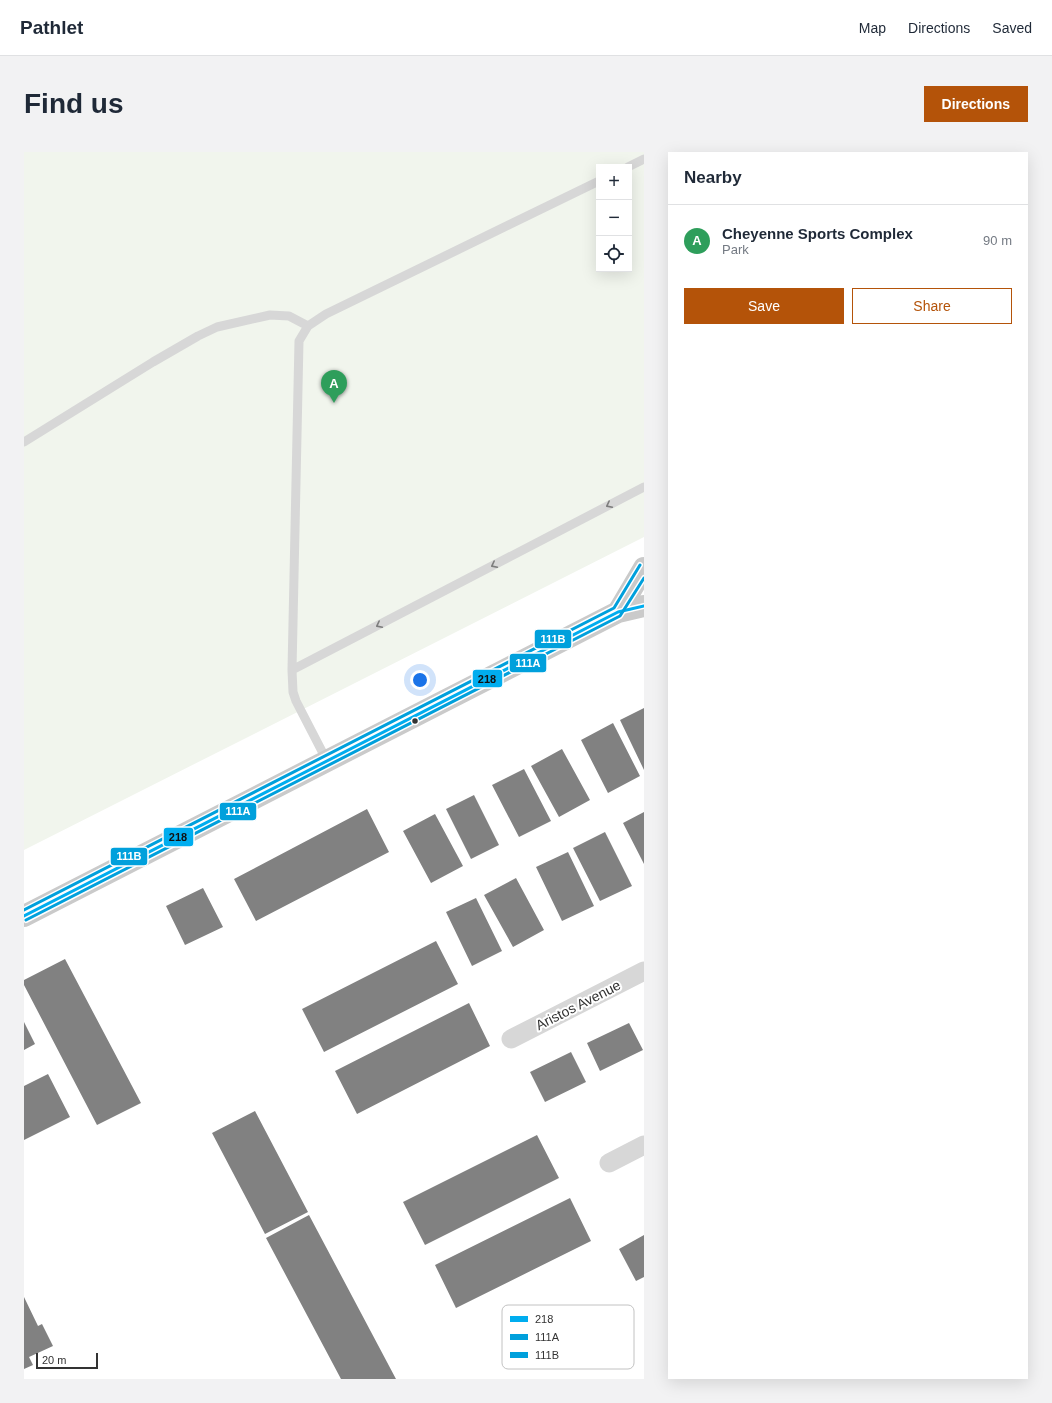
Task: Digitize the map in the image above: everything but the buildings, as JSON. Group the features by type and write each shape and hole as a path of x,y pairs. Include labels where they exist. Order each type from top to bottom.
{"main road":[{"path":"618,612 644,568"},
{"path":"24,916 618,612 644,606"}],"street":[{"name":"Aristos Avenue","path":"511,1039 644,971"},
{"path":"609,1163 644,1144"}],"lane":[{"path":"632,165 644,159"},
{"path":"327,761 296,701 293,692 292,670 299,341 308,326 326,314 596,182"},
{"path":"24,442 153,362 198,336 217,327 270,316 289,316 308,326"},
{"path":"292,670 644,487"}],"shaded area":[{"path":"24,152 644,152 644,537 24,850"}],"transit line":[{"name":"111B","path":"24,910 614,608 640,565"},
{"name":"111A","path":"26,920 620,616 644,578"},
{"name":"218","path":"24,916 618,612 644,606"}],"place":[{"name":"Cheyenne Sports Complex","path":"334,403"}]}
